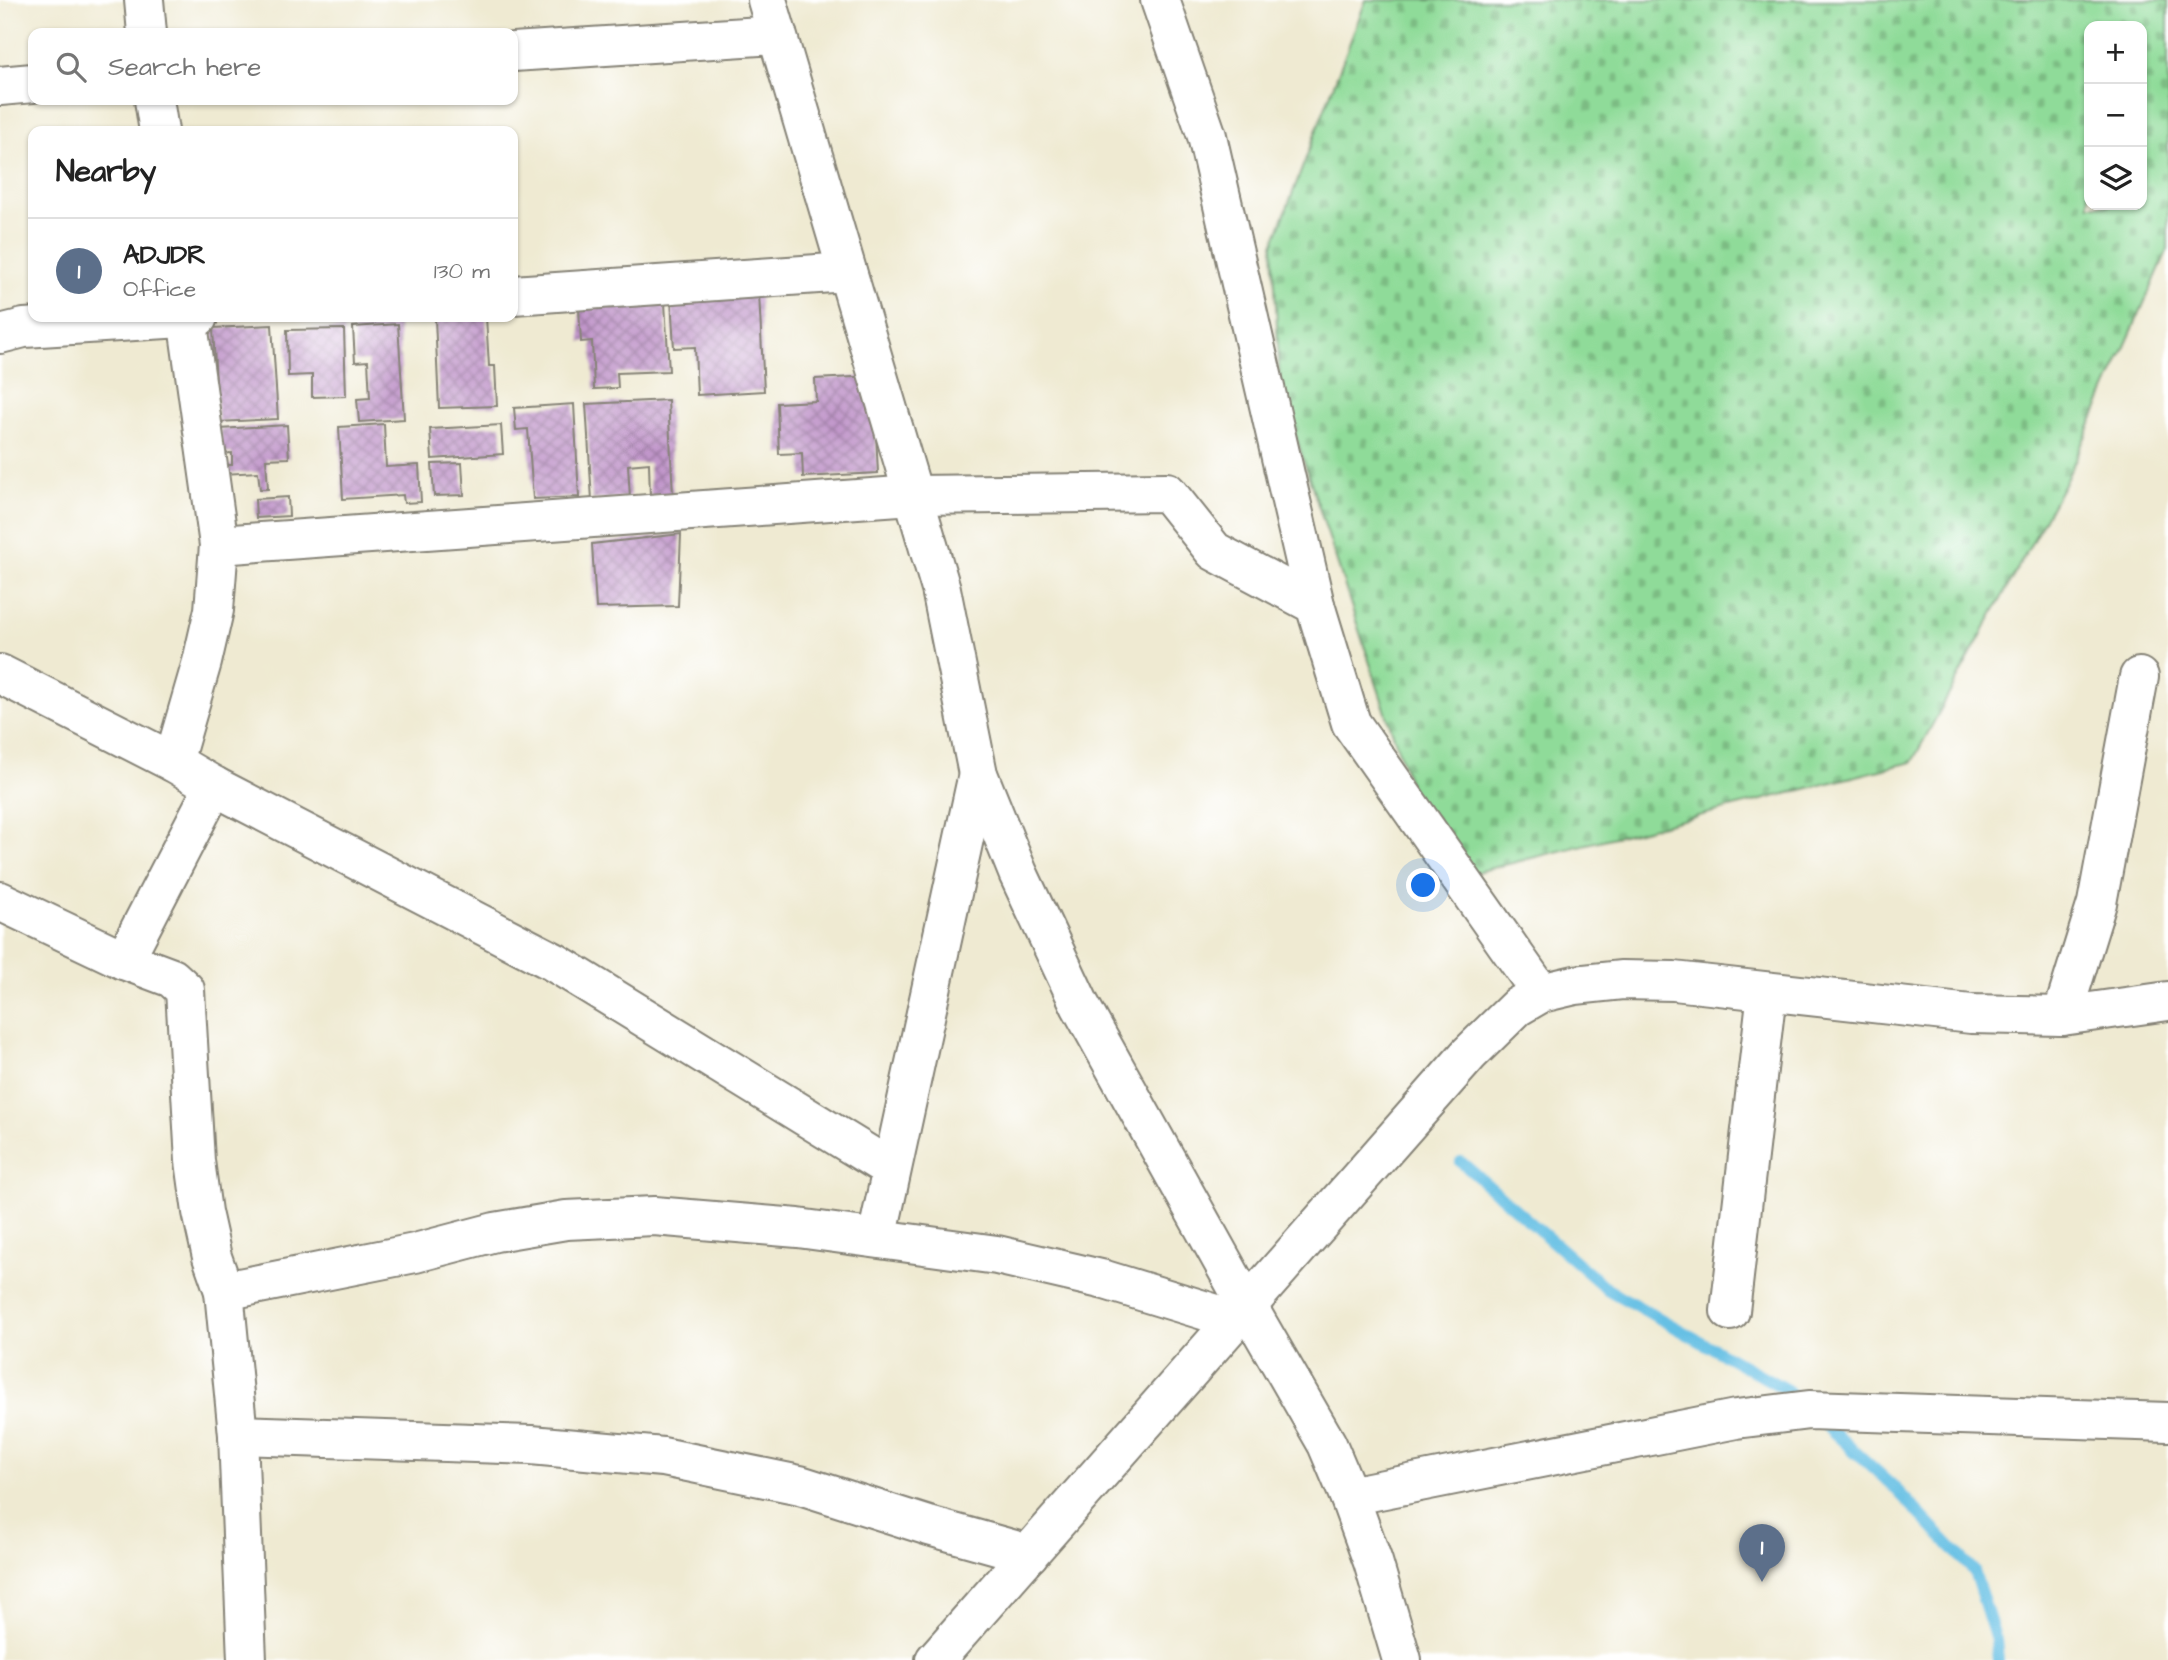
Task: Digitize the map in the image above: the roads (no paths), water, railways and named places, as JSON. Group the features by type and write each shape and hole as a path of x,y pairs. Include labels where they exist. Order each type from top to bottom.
{"street":[{"path":"144,0 147,28"},
{"path":"1160,0 1207,136 1315,605 1351,723 1541,993"},
{"path":"518,51 772,18 941,589 978,774 1018,873 1080,1005 1242,1314 1327,1444 1373,1562 1402,1660"},
{"path":"0,86 28,83"},
{"path":"155,105 158,126"},
{"path":"518,295 847,272"},
{"path":"0,334 24,328 113,322"},
{"path":"173,762 214,610 219,545 188,322"},
{"path":"219,545 913,495 1167,492 1214,551 1315,605"},
{"path":"0,674 554,962 891,1169"},
{"path":"2062,1016 2097,903 2139,677"},
{"path":"877,1238 978,774"},
{"path":"124,960 214,786"},
{"path":"0,901 124,960 172,978 185,990 195,1161 212,1257 224,1291 238,1435 247,1660"},
{"path":"935,1660 1469,1054 1517,1007 1541,993 1575,985 1622,980 1674,981 1971,1014 2062,1016 2165,1000"},
{"path":"1730,1311 1767,992"},
{"path":"224,1291 415,1252 495,1232 566,1220 654,1216 798,1228 997,1255 1242,1314"},
{"path":"1349,1496 1736,1419 1809,1410 2168,1422"},
{"path":"238,1435 531,1444 663,1457 800,1485 1029,1554"}],"waterway":[{"path":"1461,1162 1607,1289 1787,1390 1801,1403"},
{"path":"1820,1420 1892,1485 1974,1571 1996,1640 1998,1660"}],"place":[{"name":"ADJDR","path":"1762,1582"}]}
